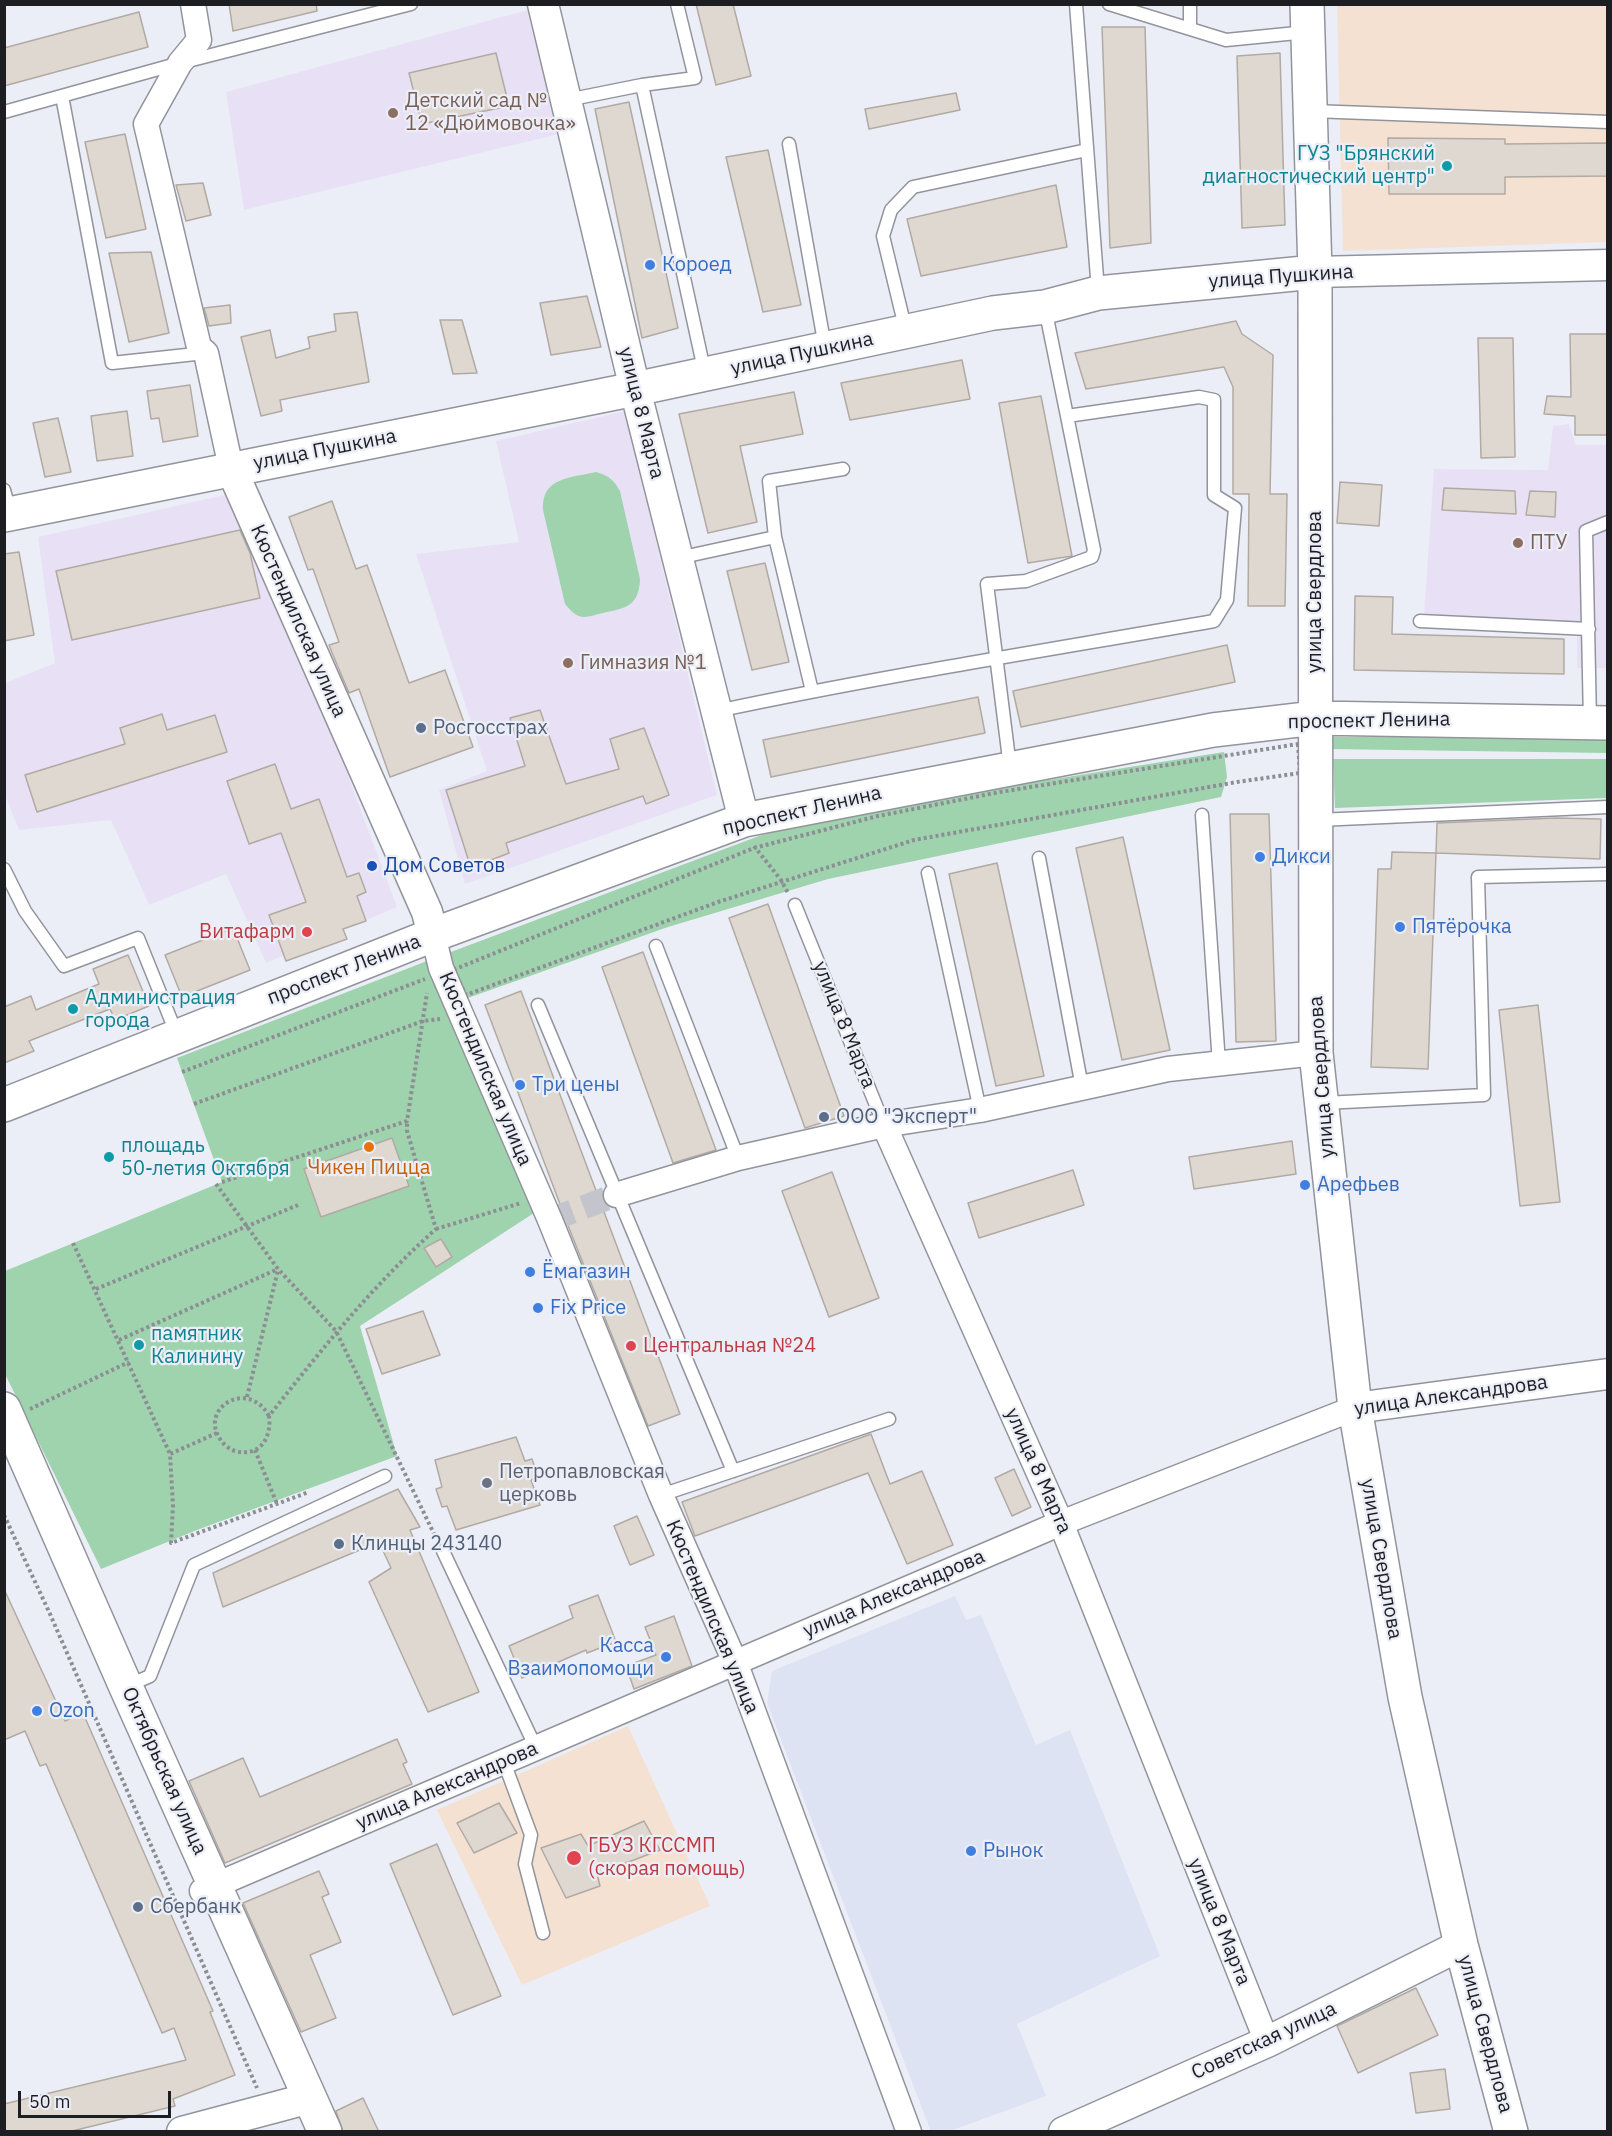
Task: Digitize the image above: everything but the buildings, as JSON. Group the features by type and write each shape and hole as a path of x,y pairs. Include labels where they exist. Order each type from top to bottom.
{"main road":[{"name":"улица Свердлова","path":"1308,18 1315,272 1316,1053 1355,1408 1405,1697 1461,1945 1511,2132"},
{"name":"улица Пушкина","path":"7,506 231,468 635,389 993,313 1045,307 1098,293 1315,272"},
{"name":"проспект Ленина","path":"4,1105 433,935 749,834 1010,768 1213,730 1315,718 1599,723"},
{"name":"Октябрьская улица","path":"15,1410 120,1689"},
{"name":"Октябрьская улица","path":"4,1448 120,1689 209,1888 325,2132"},
{"name":"Октябрьская улица","path":"209,1888 280,2106 308,2132"}],"street":[{"name":"Кюстендилская улица","path":"193,4 199,40 180,63 146,124 199,347 206,353 231,468 427,912 441,968 541,1198 660,1495 735,1662 909,2132"},
{"name":"улица 8 Марта","path":"543,4 635,389 749,834"},
{"name":"улица Пушкина","path":"1315,272 1608,265"},
{"path":"616,1195 738,1158 884,1125 980,1110 1168,1069 1316,1053"},
{"name":"улица 8 Марта","path":"884,1125 1061,1523 1267,2042"},
{"name":"улица Александрова","path":"209,1888 1061,1523 1355,1408 1608,1374"},
{"name":"Советская улица","path":"1064,2132 1267,2042 1461,1945"},
{"path":"182,2132 280,2106"}],"lane":[{"path":"4,112 180,63 411,4"},
{"path":"565,100 695,78 677,4"},
{"path":"1076,4 1098,293"},
{"path":"1109,4 1226,40 1308,18"},
{"path":"1190,4 1190,29"},
{"path":"642,86 705,374"},
{"path":"62,96 112,363 206,353"},
{"path":"1310,111 1608,122"},
{"path":"789,144 825,348"},
{"path":"906,332 883,236 891,210 913,187 1087,150"},
{"path":"1010,768 987,584 1026,581 1092,558 1094,550 1045,307"},
{"path":"717,711 812,691 1215,621 1227,600 1235,508 1214,495 1214,400 1199,397 1068,416"},
{"path":"812,691 775,537 769,481 843,469"},
{"path":"1599,723 1589,629 1586,531 1608,522"},
{"path":"678,558 775,537"},
{"path":"1420,621 1589,629"},
{"path":"1315,820 1608,807"},
{"path":"1202,815 1219,1064"},
{"path":"1039,858 1082,1087"},
{"path":"4,869 25,911 64,966 138,938 177,1036"},
{"path":"928,873 980,1110"},
{"path":"1322,1103 1484,1095 1478,877 1608,874"},
{"name":"улица 8 Марта","path":"795,905 884,1125"},
{"path":"656,946 738,1158"},
{"path":"538,1005 733,1471"},
{"path":"660,1495 889,1419"},
{"path":"120,1689 150,1676 194,1565 386,1476"},
{"path":"443,1551 536,1748"},
{"path":"504,1762 531,1835 525,1864 543,1932"}],"path":[{"path":"1298,744 1300,773 1225,783 914,840 718,902 466,995 453,970 749,834 878,816 1000,792 1298,744"},
{"path":"749,834 782,880 795,905"},
{"path":"182,1072 430,978 407,1131 436,1229"},
{"path":"194,1104 423,1022 444,1018"},
{"path":"222,1182 407,1121"},
{"path":"216,1184 278,1269 336,1331 443,1551"},
{"path":"269,1416 336,1331 410,1252 436,1229 541,1198"},
{"path":"96,1289 298,1205"},
{"path":"73,1243 170,1454 173,1506 171,1543 310,1491"},
{"path":"119,1340 278,1269"},
{"path":"247,1397 278,1269"},
{"path":"15,1410 129,1362"},
{"path":"247,1397 257,1401 269,1416 271,1428 266,1440 255,1450 234,1450 221,1442 217,1433 216,1417 224,1404 235,1398 247,1397"},
{"path":"170,1454 217,1433"},
{"path":"255,1450 277,1504"},
{"path":"4,1515 280,2106"}],"shaded area":[{"path":"1337,5 1607,5 1607,242 1343,251"},
{"name":"Детский сад № 12 «Дюймовочка»","path":"531,9 563,133 244,210 226,92"},
{"name":"Гимназия №1","path":"625,411 717,795 465,884 439,790 487,771 416,554 519,542 496,441"},
{"name":"ПТУ","path":"1569,424 1576,445 1607,445 1607,668 1577,668 1577,622 1424,615 1434,469 1548,470 1553,426"},
{"path":"242,491 397,907 266,963 226,874 149,905 111,820 19,830 5,795 5,683 55,663 38,537"},
{"name":"Рынок","path":"955,1596 966,1620 981,1615 1036,1745 1070,1730 1160,1956 1017,2024 1046,2096 950,2131 931,2132 767,1703 772,1671"},
{"name":"ГБУЗ КГССМП (скорая помощь)","path":"628,1726 710,1906 522,1985 437,1810"}],"green space":[{"path":"596,472 610,479 620,491 640,579 637,595 629,605 618,610 581,617 565,604 543,510 544,499 552,485 559,481"},
{"path":"1607,735 1607,753 1328,749 1329,737"},
{"path":"1224,752 1227,777 1221,797 828,879 668,927 465,999 443,955 759,836 847,812"},
{"path":"1333,759 1607,759 1607,798 1335,808"},
{"path":"427,961 534,1213 360,1326 397,1456 197,1530 101,1569 5,1374 5,1271 222,1182 177,1058"}],"tunnel":[{"path":"550,1220 616,1195"}],"place":[{"name":"Детский сад № 12 «Дюймовочка»","path":"393,113"},
{"name":"ГУЗ \"Брянский диагностический центр\"","path":"1447,166"},
{"name":"Короед","path":"650,265"},
{"name":"ПТУ","path":"1518,543"},
{"name":"Гимназия №1","path":"568,663"},
{"name":"Росгосстрах","path":"421,728"},
{"name":"Дикси","path":"1260,857"},
{"name":"Дом Советов","path":"372,866"},
{"name":"Пятёрочка","path":"1400,927"},
{"name":"Витафарм","path":"307,932"},
{"name":"Администрация города","path":"73,1009"},
{"name":"Три цены","path":"520,1085"},
{"name":"ООО \"Эксперт\"","path":"824,1117"},
{"name":"Чикен Пицца","path":"369,1147"},
{"name":"площадь 50-летия Октября","path":"109,1157"},
{"name":"Арефьев","path":"1305,1185"},
{"name":"Ёмагазин","path":"530,1272"},
{"name":"Fix Price","path":"538,1308"},
{"name":"памятник Калинину","path":"139,1345"},
{"name":"Центральная №24","path":"631,1346"},
{"name":"Петропавловская церковь","path":"487,1483"},
{"name":"Клинцы 243140","path":"339,1544"},
{"name":"Касса Взаимопомощи","path":"666,1657"},
{"name":"Ozon","path":"37,1711"},
{"name":"Рынок","path":"971,1851"},
{"name":"ГБУЗ КГССМП (скорая помощь)","path":"574,1858"},
{"name":"Сбербанк","path":"138,1907"}]}
